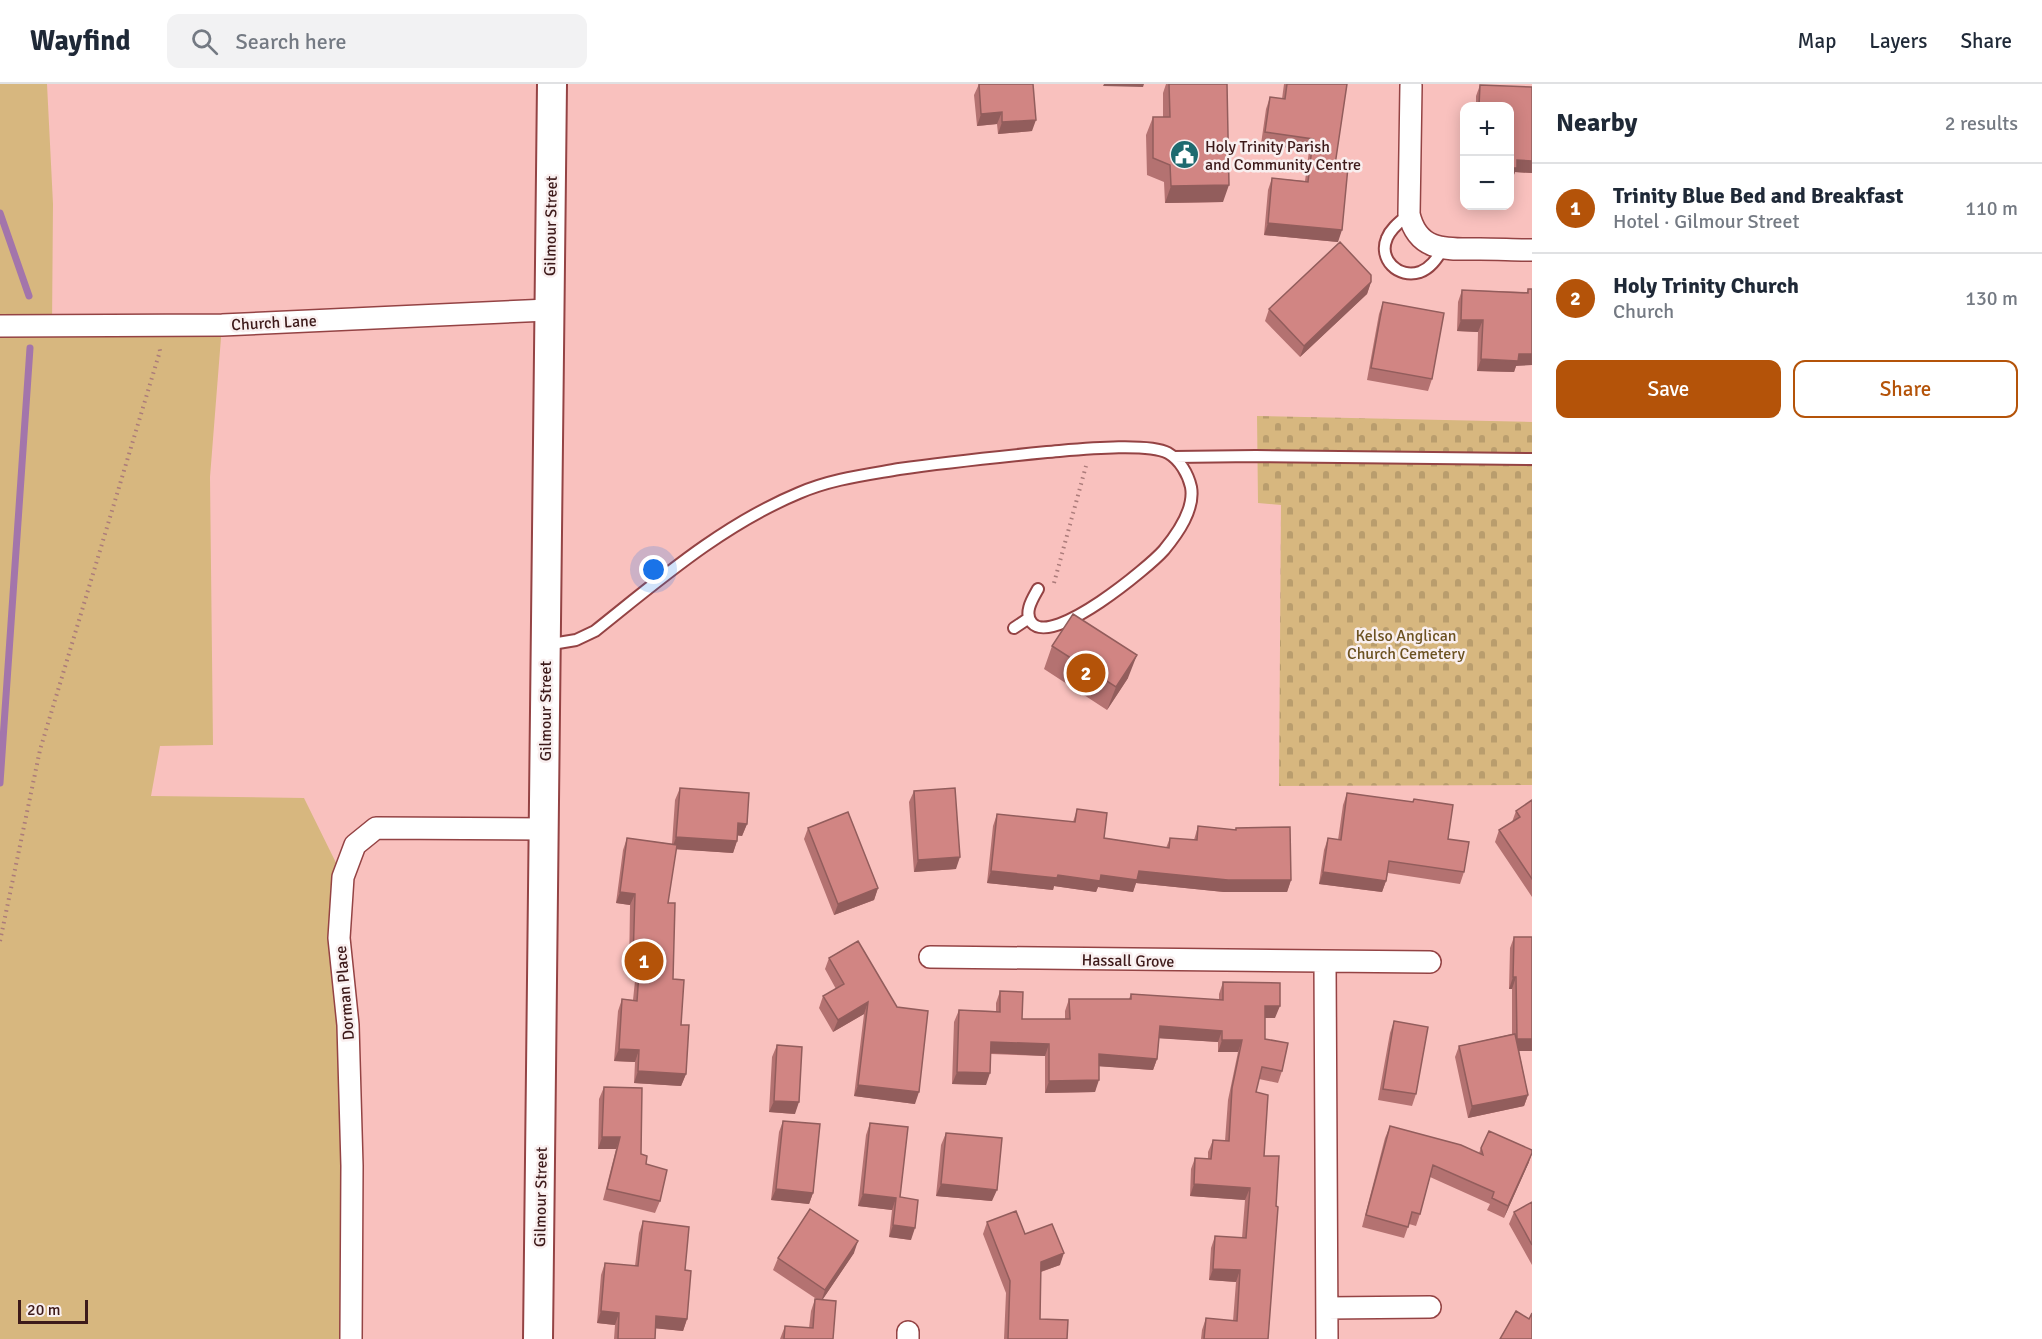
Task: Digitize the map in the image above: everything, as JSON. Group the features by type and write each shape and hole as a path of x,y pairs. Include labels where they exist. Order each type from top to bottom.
{"main road":[{"name":"Gilmour Street","path":"538,1339 552,84"}],"street":[{"path":"1411,86 1409,214 1414,230 1421,238 1443,249 1532,250"},
{"name":"Church Lane","path":"0,326 222,325 548,310"},
{"name":"Dorman Place","path":"351,1339 350,1084 348,1025 339,938 343,877 355,845 376,828 544,830"},
{"name":"Hassall Grove","path":"930,957 1325,963 1430,962"},
{"path":"1325,963 1327,1339"},
{"path":"1327,1308 1430,1307"}],"lane":[{"path":"1409,214 1392,230 1386,240 1386,257 1392,267 1405,272 1419,272 1434,262 1443,249"},
{"path":"546,645 576,640 595,631 695,551 723,532 798,493 854,476 954,461 1090,448 1156,449 1174,457 1532,459"},
{"path":"1038,589 1029,607 1029,618 1039,627 1056,626 1108,597 1145,569 1162,552 1181,525 1191,502 1189,478 1174,457"},
{"path":"1014,628 1029,618"}],"path":[{"path":"0,941 40,750 160,351 155,325"},
{"path":"1054,584 1086,465"}],"green space":[{"path":"0,84 47,84 53,204 52,326 222,325 210,477 213,745 160,746 151,796 304,798 343,877 351,1339 0,1339"},
{"name":"Kelso Anglican Church Cemetery","path":"1257,416 1532,422 1532,785 1279,786 1281,505 1258,503"}],"building":[{"path":"979,84 1033,84 1036,120 1002,122 1002,112 981,114"},
{"name":"Holy Trinity Parish and Community Centre","path":"1169,84 1227,84 1229,185 1171,186 1170,165 1153,158 1153,117 1170,117"},
{"path":"1287,84 1347,84 1335,165 1348,167 1342,230 1268,223 1272,178 1308,182 1313,139 1265,132 1270,97 1285,99"},
{"path":"1480,85 1532,87 1532,161 1517,160 1517,168 1514,168 1514,102 1479,102"},
{"path":"1340,242 1371,275 1371,282 1304,346 1269,309"},
{"path":"1528,289 1532,289 1532,354 1519,354 1518,361 1481,359 1483,320 1461,320 1462,290 1528,293"},
{"path":"1383,302 1444,313 1432,379 1371,368"},
{"path":"1073,614 1137,655 1116,687 1052,646"},
{"path":"680,788 749,793 747,824 738,823 737,841 676,837"},
{"path":"955,788 960,857 918,860 914,791"},
{"path":"1347,793 1453,805 1448,839 1469,842 1464,872 1389,861 1386,881 1323,872 1328,838 1341,840"},
{"path":"1532,800 1532,879 1499,830 1520,817 1516,811"},
{"path":"1077,809 1107,813 1104,838 1169,848 1170,838 1197,840 1198,826 1236,830 1236,828 1290,827 1291,880 1228,880 1139,871 1137,880 1101,875 1100,881 1058,875 1057,878 991,871 997,814 1075,822"},
{"path":"848,812 878,888 838,904 808,828"},
{"path":"627,838 677,845 668,903 675,903 673,979 684,980 681,1025 689,1025 686,1074 638,1071 639,1050 619,1049 622,999 637,1001 640,959 633,959 635,894 620,892"},
{"path":"1514,937 1532,937 1532,1039 1517,1039 1516,977 1513,977"},
{"path":"858,941 897,1007 928,1011 919,1092 858,1085 868,1002 838,1020 823,996 844,984 829,958"},
{"path":"1223,982 1280,983 1280,1006 1265,1006 1265,1039 1288,1043 1282,1071 1262,1067 1256,1092 1268,1095 1264,1156 1279,1156 1276,1206 1278,1207 1268,1339 1204,1339 1206,1318 1237,1321 1240,1270 1213,1269 1215,1236 1246,1238 1250,1188 1194,1184 1195,1158 1211,1159 1213,1140 1229,1141 1232,1088 1242,1040 1222,1040 1222,1031 1160,1026 1157,1059 1099,1054 1099,1080 1049,1081 1049,1044 991,1042 990,1073 957,1072 959,1010 1000,1012 1000,991 1023,992 1022,1019 1070,1019 1069,999 1131,999 1131,994 1223,1000"},
{"path":"1394,1021 1428,1027 1416,1094 1383,1089"},
{"path":"1515,1034 1528,1095 1472,1106 1459,1046"},
{"path":"777,1045 802,1047 799,1102 774,1101"},
{"path":"604,1087 642,1088 641,1154 647,1156 646,1164 667,1170 660,1201 607,1189 620,1137 602,1137"},
{"path":"783,1121 820,1124 813,1193 776,1189"},
{"path":"870,1123 908,1127 900,1197 918,1200 915,1228 893,1225 896,1198 863,1194"},
{"path":"1390,1126 1461,1145 1483,1155 1481,1148 1489,1131 1532,1150 1532,1153 1508,1206 1492,1198 1494,1192 1433,1165 1420,1214 1412,1212 1408,1227 1366,1215"},
{"path":"946,1133 1002,1138 997,1190 941,1184"},
{"path":"1532,1202 1532,1245 1514,1212"},
{"path":"810,1209 858,1241 825,1290 778,1258"},
{"path":"1016,1211 1025,1234 1052,1224 1064,1253 1041,1262 1040,1319 1068,1320 1067,1339 1008,1339 1010,1281 987,1222"},
{"path":"643,1221 689,1227 685,1270 691,1271 687,1319 656,1316 655,1339 618,1339 619,1313 601,1311 605,1263 638,1266"},
{"path":"815,1299 836,1301 833,1339 784,1339 785,1326 813,1328"},
{"path":"1516,1311 1529,1319 1532,1313 1532,1339 1500,1339"}],"waterway":[{"path":"0,213 29,296"},
{"path":"0,783 30,348"}],"place":[{"name":"Holy Trinity Parish and Community Centre","path":"1184,155"},
{"name":"Holy Trinity Church","path":"1086,673"},
{"name":"Trinity Blue Bed and Breakfast","path":"644,961"}]}
